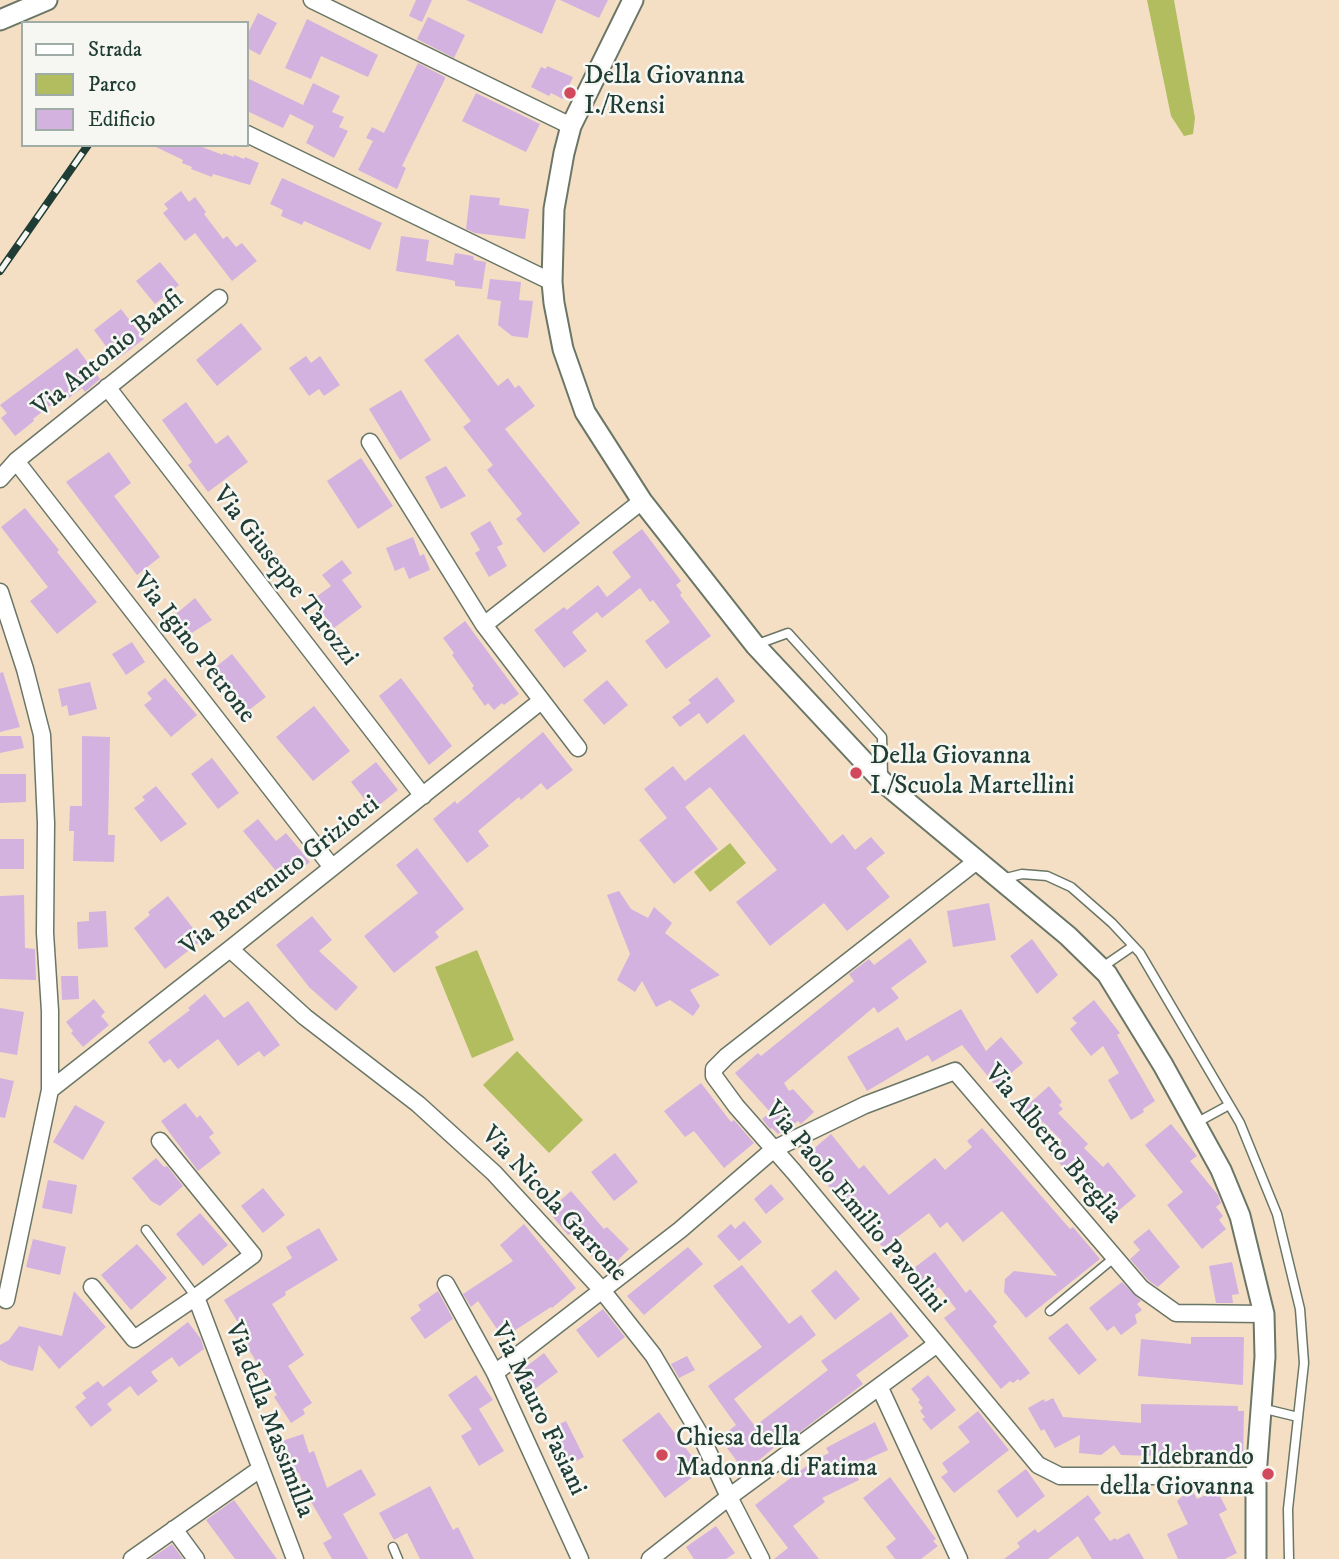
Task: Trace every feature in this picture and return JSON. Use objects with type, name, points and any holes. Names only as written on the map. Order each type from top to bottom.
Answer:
[{"type":"street","points":[[0,20],[47,0]]},
{"type":"street","points":[[312,0],[571,126]]},
{"type":"street","points":[[633,0],[571,126],[554,209],[552,282],[563,349],[585,412],[642,501],[755,645],[883,782],[1068,936],[1101,968],[1163,1065],[1221,1170],[1240,1216],[1264,1314],[1265,1357],[1256,1476],[1256,1559]]},
{"type":"street","points":[[248,134],[552,282]]},
{"type":"street","name":"Via Antonio Banfi","points":[[0,479],[16,461],[219,298]]},
{"type":"street","name":"Via Giuseppe Tarozzi","points":[[107,387],[423,796]]},
{"type":"street","points":[[370,442],[485,625],[578,748]]},
{"type":"street","name":"Via Igino Petrone","points":[[16,461],[331,866]]},
{"type":"street","points":[[485,625],[642,501]]},
{"type":"street","points":[[0,592],[25,669],[42,735],[46,823],[45,933],[50,1012],[50,1090],[6,1300]]},
{"type":"street","name":"Via Benvenuto Griziotti","points":[[50,1090],[541,701]]},
{"type":"street","name":"Via Paolo Emilio Pavolini","points":[[978,860],[727,1056],[714,1069],[714,1076],[1026,1453],[1048,1471],[1060,1476],[1256,1476]]},
{"type":"street","name":"Via Nicola Garrone","points":[[230,949],[304,1017],[418,1104],[494,1173],[601,1289],[653,1355],[701,1436],[761,1559]]},
{"type":"street","name":"Via Alberto Breglia","points":[[495,1373],[716,1201],[775,1149],[865,1105],[955,1071],[1141,1288],[1176,1313],[1264,1314]]},
{"type":"street","points":[[92,1287],[134,1339],[253,1255],[160,1141]]},
{"type":"street","name":"Via Mauro Fasiani","points":[[446,1284],[495,1373],[580,1559]]},
{"type":"street","name":"Via della Massimilla","points":[[197,1297],[295,1559]]},
{"type":"street","points":[[650,1559],[729,1497],[937,1344]]},
{"type":"street","points":[[880,1388],[959,1559]]},
{"type":"street","points":[[132,1559],[260,1468]]},
{"type":"street","points":[[174,1529],[197,1559]]},
{"type":"lane","points":[[755,645],[788,633],[882,737],[883,782]]},
{"type":"lane","points":[[1001,879],[1022,874],[1047,876],[1071,887],[1112,923],[1133,946],[1171,1005],[1240,1123],[1277,1214],[1300,1309],[1304,1363],[1288,1509],[1289,1559]]},
{"type":"lane","points":[[1101,968],[1133,946]]},
{"type":"lane","points":[[1196,1123],[1229,1105]]},
{"type":"lane","points":[[146,1230],[197,1297]]},
{"type":"lane","points":[[1050,1311],[1115,1257]]},
{"type":"lane","points":[[1261,1408],[1298,1417]]},
{"type":"lane","points":[[393,1547],[398,1559]]},
{"type":"green space","points":[[1147,0],[1174,0],[1195,118],[1193,134],[1184,136],[1171,116]]},
{"type":"green space","points":[[730,843],[746,863],[710,892],[694,872]]},
{"type":"green space","points":[[477,950],[514,1040],[472,1058],[435,967]]},
{"type":"green space","points":[[517,1051],[583,1120],[549,1153],[483,1085]]},
{"type":"building","points":[[416,0],[432,0],[422,22],[409,16]]},
{"type":"building","points":[[466,0],[556,0],[542,34]]},
{"type":"building","points":[[560,0],[608,0],[599,18]]},
{"type":"building","points":[[258,13],[277,23],[260,55],[248,49],[248,33]]},
{"type":"building","points":[[428,17],[465,35],[454,58],[417,39]]},
{"type":"building","points":[[307,19],[378,55],[368,77],[321,56],[311,79],[285,68]]},
{"type":"building","points":[[418,63],[445,79],[402,166],[406,168],[397,189],[358,170],[373,141],[366,138],[372,127],[384,133]]},
{"type":"building","points":[[547,66],[573,77],[563,99],[551,93],[549,96],[531,87],[541,67],[546,69]]},
{"type":"building","points":[[248,78],[303,105],[313,83],[340,96],[332,112],[344,117],[339,127],[348,131],[334,158],[306,143],[314,126],[290,114],[283,128],[248,111]]},
{"type":"building","points":[[476,93],[540,124],[526,152],[462,121]]},
{"type":"building","points":[[156,147],[202,147],[259,163],[250,185],[213,174],[212,177],[191,169],[192,167],[182,163],[183,160]]},
{"type":"building","points":[[282,178],[382,223],[370,250],[304,221],[302,225],[281,216],[283,210],[270,204]]},
{"type":"building","points":[[181,191],[189,202],[195,197],[223,239],[227,236],[236,247],[242,243],[257,261],[232,281],[195,233],[185,241],[163,213],[168,209],[164,204]]},
{"type":"building","points":[[470,195],[500,198],[499,205],[529,209],[525,239],[475,233],[466,229]]},
{"type":"building","points":[[401,236],[429,240],[426,261],[453,265],[455,253],[473,256],[474,260],[486,262],[482,289],[455,286],[455,281],[396,271]]},
{"type":"building","points":[[160,262],[179,285],[155,304],[136,281]]},
{"type":"building","points":[[490,279],[521,282],[519,300],[533,301],[528,338],[512,336],[498,325],[501,301],[487,299]]},
{"type":"building","points":[[121,309],[144,339],[116,360],[94,330]]},
{"type":"building","points":[[241,323],[262,349],[217,386],[196,360]]},
{"type":"building","points":[[458,334],[498,386],[508,378],[515,388],[519,385],[535,406],[505,429],[580,523],[544,553],[516,519],[522,514],[487,470],[493,465],[463,427],[471,421],[424,360]]},
{"type":"building","points":[[77,348],[100,379],[85,392],[82,388],[65,401],[61,397],[15,436],[1,418],[7,413],[0,405]]},
{"type":"building","points":[[306,356],[311,363],[320,356],[340,385],[324,396],[319,389],[309,396],[289,368]]},
{"type":"building","points":[[401,390],[431,440],[400,460],[369,409]]},
{"type":"building","points":[[186,402],[216,444],[228,435],[248,462],[208,492],[188,465],[192,462],[162,420]]},
{"type":"building","points":[[109,452],[131,483],[114,496],[160,557],[137,575],[66,482]]},
{"type":"building","points":[[361,458],[393,506],[358,529],[327,481]]},
{"type":"building","points":[[446,466],[466,496],[441,509],[425,477]]},
{"type":"building","points":[[25,508],[97,602],[57,634],[30,601],[48,587],[1,527]]},
{"type":"building","points":[[490,521],[503,544],[497,547],[507,566],[489,577],[475,553],[480,550],[470,533]]},
{"type":"building","points":[[642,529],[681,581],[676,585],[682,593],[680,595],[711,636],[666,669],[645,641],[670,622],[640,588],[602,618],[597,612],[572,632],[587,651],[564,668],[534,630],[564,607],[567,610],[598,585],[607,597],[631,577],[612,552]]},
{"type":"building","points":[[413,537],[420,556],[424,554],[430,570],[409,579],[404,567],[395,571],[386,548]]},
{"type":"building","points":[[342,560],[352,573],[342,580],[362,607],[334,628],[312,600],[331,586],[322,575]]},
{"type":"building","points":[[195,598],[212,620],[187,636],[171,618]]},
{"type":"building","points":[[465,621],[519,694],[494,710],[488,703],[485,706],[472,688],[474,686],[443,638]]},
{"type":"building","points":[[132,642],[145,662],[126,675],[112,654]]},
{"type":"building","points":[[232,654],[266,697],[245,713],[212,670]]},
{"type":"building","points":[[3,672],[20,727],[0,732],[0,673]]},
{"type":"building","points":[[717,677],[735,701],[707,724],[699,713],[680,727],[672,717],[691,703],[688,700]]},
{"type":"building","points":[[165,678],[197,715],[171,737],[144,705],[152,699],[147,693]]},
{"type":"building","points":[[401,678],[452,746],[429,765],[379,696]]},
{"type":"building","points":[[607,680],[628,705],[604,725],[583,700]]},
{"type":"building","points":[[90,682],[97,709],[69,716],[67,705],[62,707],[58,689]]},
{"type":"building","points":[[314,706],[350,751],[313,781],[276,737]]},
{"type":"building","points":[[543,732],[573,770],[547,790],[541,783],[521,800],[519,797],[478,831],[489,846],[467,863],[433,819],[455,801],[457,804]]},
{"type":"building","points":[[744,734],[831,844],[843,834],[855,850],[871,837],[885,853],[866,868],[890,897],[847,931],[824,903],[770,946],[736,902],[777,870],[710,787],[685,807],[718,849],[674,884],[639,840],[667,818],[644,789],[673,766],[685,781]]},
{"type":"building","points":[[0,736],[21,736],[24,748],[0,753]]},
{"type":"building","points":[[82,736],[110,737],[108,835],[115,835],[114,862],[73,861],[74,831],[69,831],[70,806],[82,806]]},
{"type":"building","points":[[212,758],[239,793],[218,809],[191,774]]},
{"type":"building","points":[[376,762],[398,790],[373,810],[351,782]]},
{"type":"building","points":[[0,774],[26,774],[26,802],[0,803]]},
{"type":"building","points":[[156,786],[187,824],[161,842],[134,808],[145,800],[142,797]]},
{"type":"building","points":[[258,819],[276,841],[286,833],[310,862],[285,882],[243,831]]},
{"type":"building","points":[[0,839],[24,839],[24,869],[0,869]]},
{"type":"building","points":[[417,848],[464,909],[435,932],[439,937],[394,973],[364,936],[418,893],[396,865]]},
{"type":"building","points":[[619,891],[631,909],[648,918],[654,907],[672,923],[665,933],[720,975],[690,990],[700,1006],[693,1016],[670,1000],[656,1007],[642,981],[635,992],[617,980],[630,954],[607,895]]},
{"type":"building","points":[[24,895],[25,948],[35,949],[36,980],[0,979],[0,896]]},
{"type":"building","points":[[168,896],[202,940],[165,969],[134,928]]},
{"type":"building","points":[[989,903],[996,940],[953,947],[947,911]]},
{"type":"building","points":[[106,911],[108,947],[78,949],[77,922],[89,921],[89,912]]},
{"type":"building","points":[[312,916],[332,940],[319,951],[358,987],[336,1011],[309,987],[276,945]]},
{"type":"building","points":[[910,938],[927,962],[891,988],[899,998],[878,1013],[874,1007],[784,1083],[789,1091],[793,1089],[814,1112],[801,1124],[798,1121],[791,1126],[789,1124],[778,1134],[770,1129],[762,1119],[770,1112],[735,1073],[758,1053],[761,1056],[854,981],[849,974],[869,959],[874,965]]},
{"type":"building","points":[[1032,939],[1058,975],[1037,994],[1010,956]]},
{"type":"building","points":[[61,976],[78,976],[79,999],[62,1000]]},
{"type":"building","points":[[205,994],[224,1018],[248,1001],[280,1045],[264,1057],[259,1051],[238,1066],[218,1039],[178,1069],[170,1059],[164,1063],[148,1042],[190,1010],[188,1008]]},
{"type":"building","points":[[94,999],[105,1012],[101,1016],[109,1025],[83,1047],[66,1022]]},
{"type":"building","points":[[1094,1000],[1120,1033],[1117,1035],[1155,1101],[1131,1120],[1108,1080],[1119,1073],[1103,1046],[1091,1056],[1070,1029],[1077,1023],[1072,1018]]},
{"type":"building","points":[[0,1008],[24,1012],[17,1055],[0,1052]]},
{"type":"building","points":[[961,1009],[986,1051],[1001,1037],[1023,1063],[996,1086],[962,1045],[932,1062],[928,1055],[867,1091],[847,1057],[898,1027],[906,1041]]},
{"type":"building","points":[[0,1078],[14,1081],[5,1118],[0,1117]]},
{"type":"building","points":[[701,1083],[731,1122],[734,1120],[754,1143],[724,1168],[694,1131],[685,1137],[664,1111]]},
{"type":"building","points":[[1049,1086],[1062,1102],[1059,1105],[1063,1109],[1058,1113],[1088,1144],[1084,1148],[1103,1167],[1108,1162],[1136,1196],[1106,1221],[1079,1187],[1081,1185],[1049,1153],[1062,1141],[1043,1122],[1037,1127],[1022,1110]]},
{"type":"building","points":[[185,1103],[197,1118],[200,1115],[214,1133],[209,1137],[221,1153],[198,1171],[161,1121]]},
{"type":"building","points":[[75,1105],[105,1122],[83,1160],[53,1142]]},
{"type":"building","points":[[1171,1124],[1197,1156],[1190,1161],[1218,1195],[1221,1203],[1216,1207],[1223,1216],[1219,1220],[1226,1229],[1202,1249],[1167,1205],[1183,1192],[1145,1145]]},
{"type":"building","points":[[982,1128],[1070,1229],[1073,1227],[1100,1259],[1026,1318],[1004,1292],[1005,1279],[1014,1271],[1057,1276],[1002,1211],[963,1242],[947,1222],[940,1228],[929,1213],[883,1248],[858,1215],[856,1218],[804,1157],[831,1134],[859,1169],[864,1165],[889,1195],[935,1158],[945,1170],[972,1147],[967,1141]]},
{"type":"building","points":[[615,1153],[638,1182],[614,1201],[591,1172]]},
{"type":"building","points":[[156,1158],[164,1167],[167,1166],[183,1186],[160,1206],[151,1201],[132,1178]]},
{"type":"building","points":[[48,1180],[77,1185],[72,1214],[42,1208]]},
{"type":"building","points":[[771,1184],[784,1199],[766,1214],[754,1199]]},
{"type":"building","points":[[263,1188],[285,1215],[263,1233],[241,1206]]},
{"type":"building","points":[[571,1191],[604,1229],[607,1227],[629,1249],[615,1263],[612,1261],[604,1269],[570,1234],[568,1235],[548,1211]]},
{"type":"building","points":[[200,1213],[228,1245],[203,1266],[176,1234]]},
{"type":"building","points":[[744,1221],[762,1242],[739,1261],[717,1236],[731,1224],[735,1229]]},
{"type":"building","points":[[524,1224],[576,1288],[552,1308],[503,1338],[478,1301],[471,1307],[463,1294],[513,1261],[500,1245]]},
{"type":"building","points":[[319,1228],[338,1260],[285,1292],[286,1295],[272,1304],[304,1355],[288,1366],[312,1403],[303,1409],[305,1414],[291,1423],[246,1345],[250,1342],[224,1300],[292,1258],[286,1247]]},
{"type":"building","points":[[1149,1229],[1180,1267],[1158,1287],[1148,1280],[1130,1259],[1140,1250],[1133,1242]]},
{"type":"building","points":[[33,1239],[66,1247],[60,1275],[26,1267]]},
{"type":"building","points":[[137,1244],[167,1278],[131,1310],[101,1275]]},
{"type":"building","points":[[688,1247],[703,1264],[644,1315],[627,1296]]},
{"type":"building","points":[[935,1252],[966,1293],[970,1289],[997,1322],[993,1326],[1030,1373],[1020,1381],[1010,1381],[1001,1389],[944,1318],[956,1309],[939,1287],[929,1295],[910,1271]]},
{"type":"building","points":[[1232,1262],[1239,1294],[1232,1295],[1233,1303],[1216,1303],[1209,1266]]},
{"type":"building","points":[[742,1265],[789,1324],[801,1315],[816,1335],[734,1399],[755,1426],[828,1370],[821,1361],[891,1312],[909,1336],[856,1375],[863,1384],[792,1438],[789,1435],[745,1472],[727,1448],[730,1446],[722,1436],[736,1425],[708,1386],[762,1347],[713,1286]]},
{"type":"building","points":[[836,1270],[860,1299],[835,1320],[811,1291]]},
{"type":"building","points":[[1122,1282],[1141,1301],[1137,1304],[1142,1310],[1135,1315],[1137,1323],[1121,1335],[1114,1326],[1107,1331],[1089,1308]]},
{"type":"building","points":[[74,1291],[106,1327],[59,1369],[39,1345],[33,1371],[0,1360],[0,1345],[9,1340],[19,1326],[62,1336]]},
{"type":"building","points":[[438,1291],[453,1319],[425,1339],[410,1318],[421,1310],[418,1305]]},
{"type":"building","points":[[603,1309],[625,1337],[598,1358],[576,1330]]},
{"type":"building","points":[[188,1322],[201,1339],[204,1349],[179,1367],[172,1357],[151,1372],[158,1381],[138,1396],[130,1386],[107,1404],[112,1410],[91,1427],[75,1407],[86,1398],[82,1393],[98,1381],[103,1387]]},
{"type":"building","points":[[1067,1323],[1097,1360],[1079,1375],[1048,1338]]},
{"type":"building","points":[[1191,1337],[1244,1337],[1243,1385],[1138,1376],[1141,1339],[1191,1344]]},
{"type":"building","points":[[544,1353],[558,1372],[528,1394],[515,1375]]},
{"type":"building","points":[[687,1356],[695,1370],[679,1378],[671,1364]]},
{"type":"building","points":[[476,1375],[493,1400],[479,1409],[504,1451],[479,1466],[461,1436],[472,1429],[448,1395]]},
{"type":"building","points":[[928,1375],[956,1410],[931,1430],[922,1419],[925,1417],[920,1411],[923,1408],[918,1402],[920,1400],[911,1389]]},
{"type":"building","points":[[1053,1398],[1063,1417],[1141,1423],[1141,1404],[1238,1406],[1238,1411],[1244,1411],[1243,1464],[1189,1463],[1189,1457],[1121,1455],[1114,1445],[1101,1455],[1079,1453],[1080,1435],[1055,1448],[1028,1408],[1044,1399],[1045,1402]]},
{"type":"building","points":[[978,1411],[1009,1450],[954,1493],[941,1477],[948,1472],[942,1463],[970,1442],[958,1427]]},
{"type":"building","name":"Chiesa della Madonna di Fatima","points":[[659,1412],[702,1470],[665,1498],[622,1440]]},
{"type":"building","points":[[566,1421],[584,1457],[560,1469],[548,1443],[556,1439],[551,1428]]},
{"type":"building","points":[[875,1422],[888,1450],[852,1466],[859,1480],[822,1498],[825,1502],[793,1526],[819,1559],[774,1559],[788,1548],[755,1505],[813,1461],[829,1453],[826,1448]]},
{"type":"building","points":[[303,1434],[309,1453],[314,1451],[327,1488],[361,1469],[376,1495],[343,1514],[368,1559],[332,1559],[323,1543],[332,1538],[306,1493],[299,1473],[293,1475],[282,1441]]},
{"type":"building","points":[[1026,1469],[1045,1496],[1017,1518],[997,1491]]},
{"type":"building","points":[[890,1477],[936,1539],[933,1541],[938,1546],[921,1559],[895,1559],[886,1547],[896,1539],[863,1498]]},
{"type":"building","points":[[430,1486],[453,1530],[458,1527],[474,1559],[420,1559],[407,1533],[394,1540],[379,1513]]},
{"type":"building","points":[[1191,1488],[1197,1499],[1217,1490],[1227,1510],[1219,1514],[1237,1553],[1225,1559],[1178,1559],[1167,1534],[1188,1524],[1177,1501]]},
{"type":"building","points":[[1088,1495],[1101,1513],[1094,1519],[1110,1541],[1129,1533],[1144,1559],[1092,1559],[1078,1536],[1048,1559],[1004,1559],[1020,1547],[1017,1543],[1035,1529],[1038,1533]]},
{"type":"building","points":[[234,1500],[277,1559],[235,1559],[206,1520]]},
{"type":"building","points":[[716,1526],[735,1553],[726,1559],[694,1559],[686,1547]]},
{"type":"building","points":[[172,1544],[183,1559],[150,1559]]},
{"type":"railway","points":[[0,271],[87,147]]},
{"type":"place","name":"Della Giovanna I./Rensi","points":[[570,93]]},
{"type":"place","name":"Della Giovanna I./Scuola Martellini","points":[[856,773]]},
{"type":"place","name":"Chiesa della Madonna di Fatima","points":[[662,1455]]},
{"type":"place","name":"Ildebrando della Giovanna","points":[[1268,1474]]}]
